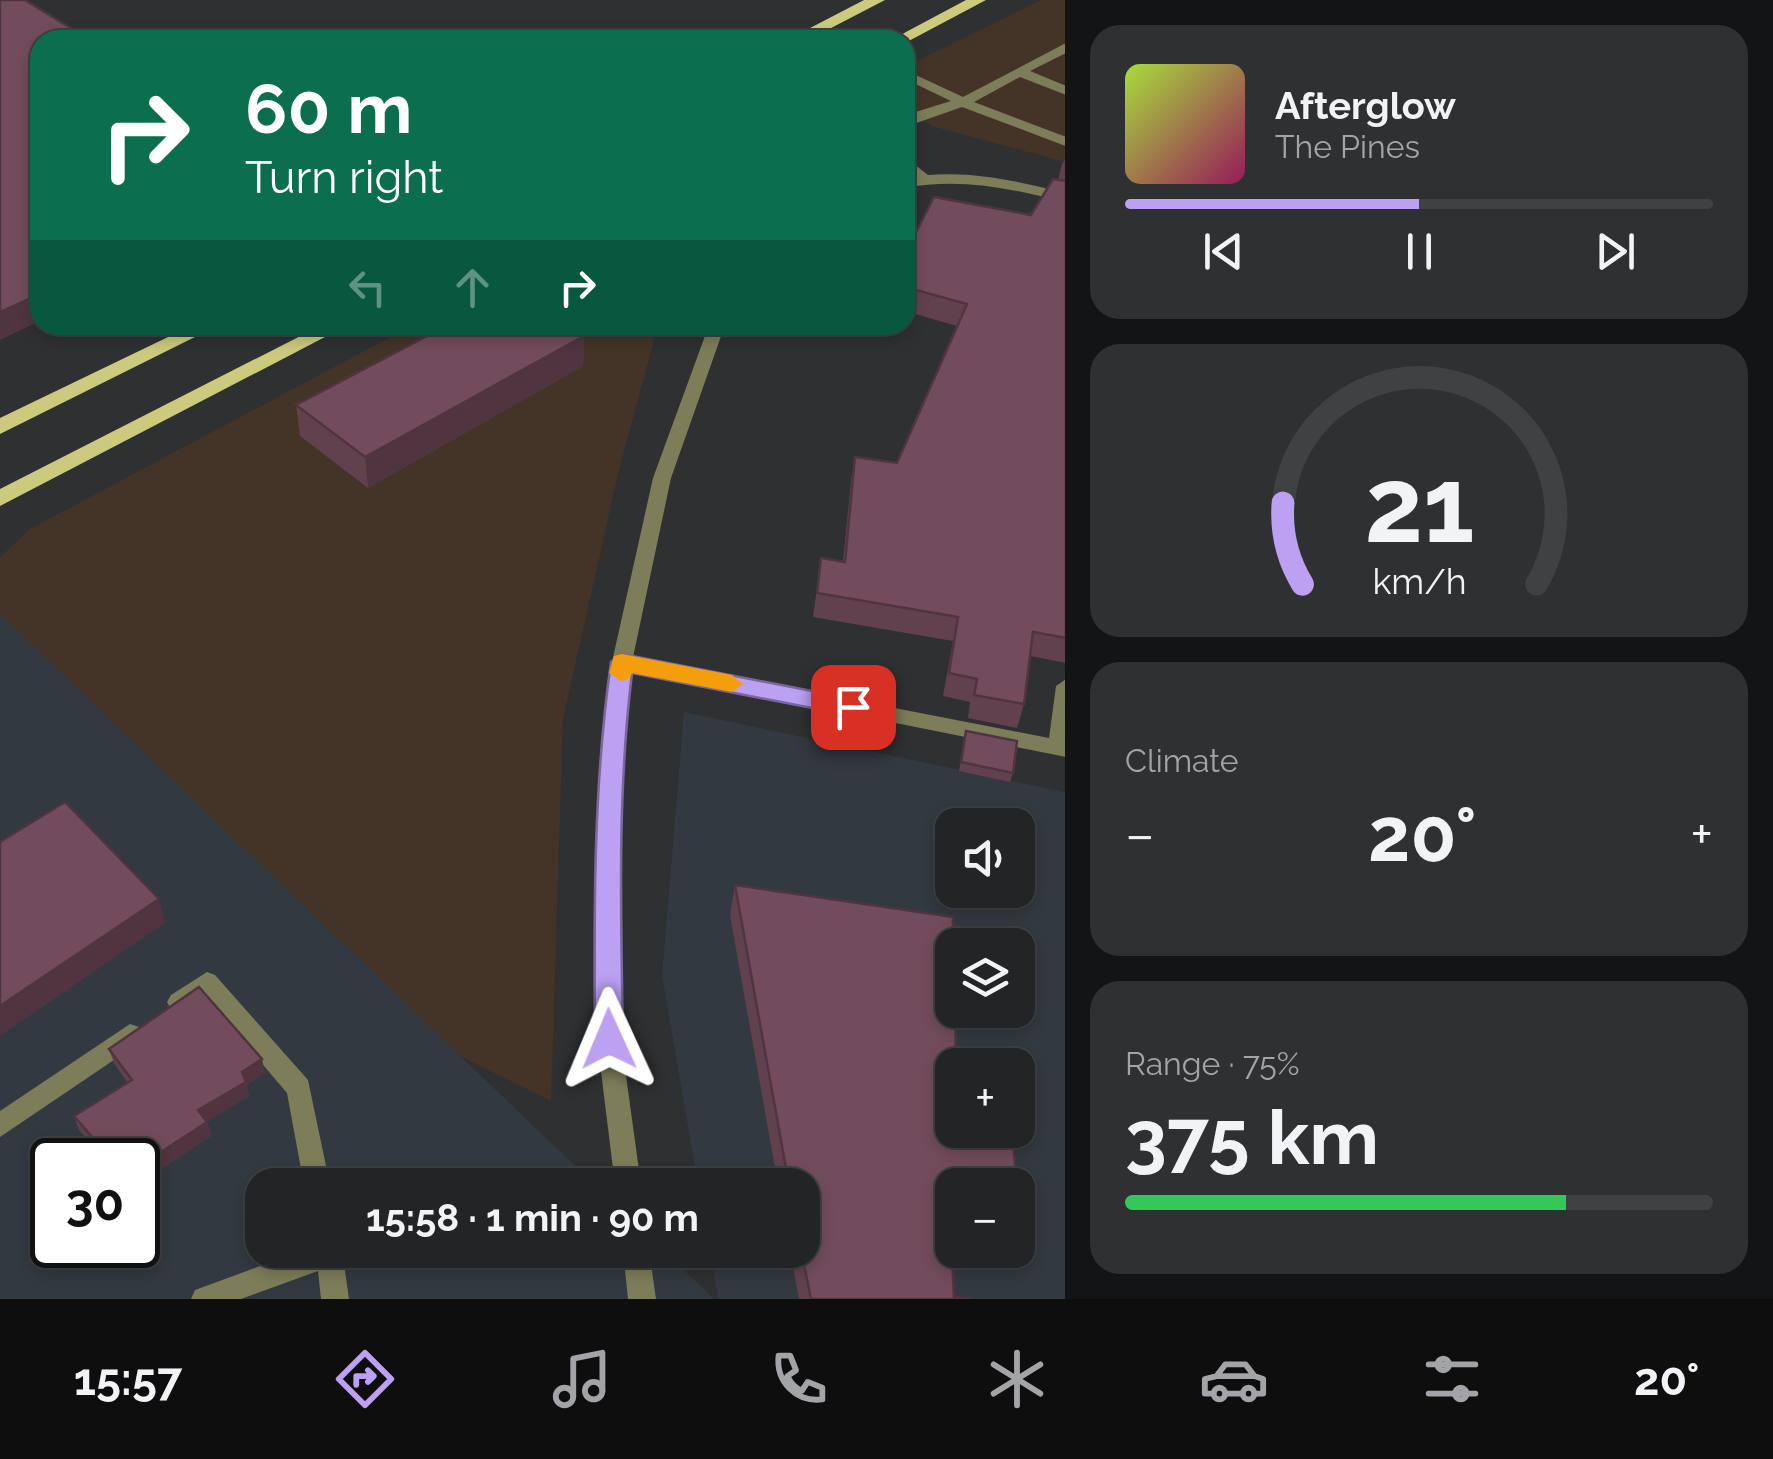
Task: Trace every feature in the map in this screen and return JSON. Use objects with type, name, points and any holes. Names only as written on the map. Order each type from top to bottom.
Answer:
[{"type":"main road","points":[[816,30],[876,0]]},
{"type":"main road","points":[[915,32],[978,0]]},
{"type":"main road","points":[[0,426],[188,335]]},
{"type":"main road","points":[[0,498],[318,335]]},
{"type":"street","points":[[915,116],[963,102],[1065,48]]},
{"type":"street","points":[[1020,72],[1065,91]]},
{"type":"street","points":[[915,79],[1065,142]]},
{"type":"street","points":[[915,170],[924,179]]},
{"type":"street","points":[[915,181],[938,175],[982,178],[1065,198]]},
{"type":"street","points":[[626,1168],[609,1039],[608,982],[608,814],[622,662],[662,478],[713,335]]},
{"type":"street","points":[[622,662],[1062,748],[1065,702]]},
{"type":"street","points":[[0,1124],[207,982],[300,1088],[314,1168]]},
{"type":"street","points":[[205,1299],[290,1268]]},
{"type":"street","points":[[334,1299],[335,1268]]},
{"type":"street","points":[[638,1268],[642,1299]]},
{"type":"shaded area","points":[[1041,0],[1065,0],[1065,162],[931,126],[915,111],[915,62]]},
{"type":"shaded area","points":[[394,335],[655,335],[619,470],[563,719],[551,1101],[374,1014],[0,617],[0,557],[30,529]]},
{"type":"shaded area","points":[[0,614],[577,1168],[245,1168],[245,1268],[682,1268],[714,1299],[0,1299]]},
{"type":"shaded area","points":[[684,712],[1065,792],[1065,1299],[718,1299],[713,1268],[820,1268],[820,1168],[695,1168],[662,975]]},
{"type":"building","points":[[0,0],[25,0],[74,30],[30,30],[30,298],[0,312]]},
{"type":"building","points":[[1053,179],[1065,181],[1065,638],[1033,632],[1024,704],[974,695],[977,679],[949,673],[958,617],[817,593],[821,558],[845,562],[855,457],[897,463],[967,304],[915,290],[915,234],[934,197],[1031,215]]},
{"type":"building","points":[[429,335],[584,336],[365,457],[296,405]]},
{"type":"building","points":[[966,731],[1017,741],[1013,773],[961,762]]},
{"type":"building","points":[[65,802],[159,899],[0,1006],[0,842]]},
{"type":"building","points":[[735,885],[953,917],[953,928],[935,928],[935,1028],[955,1028],[956,1048],[935,1048],[935,1148],[1014,1148],[1015,1168],[935,1168],[935,1268],[953,1268],[954,1297],[972,1299],[811,1299],[805,1268],[820,1268],[820,1168],[786,1168]]},
{"type":"building","points":[[199,987],[262,1059],[242,1072],[246,1082],[198,1110],[207,1122],[160,1153],[160,1138],[93,1138],[74,1116],[132,1080],[109,1049]]},
{"type":"slow traffic","points":[[621,673],[622,662],[732,684]]},
{"type":"route","points":[[609,1039],[607,832],[622,662],[853,707]]}]
